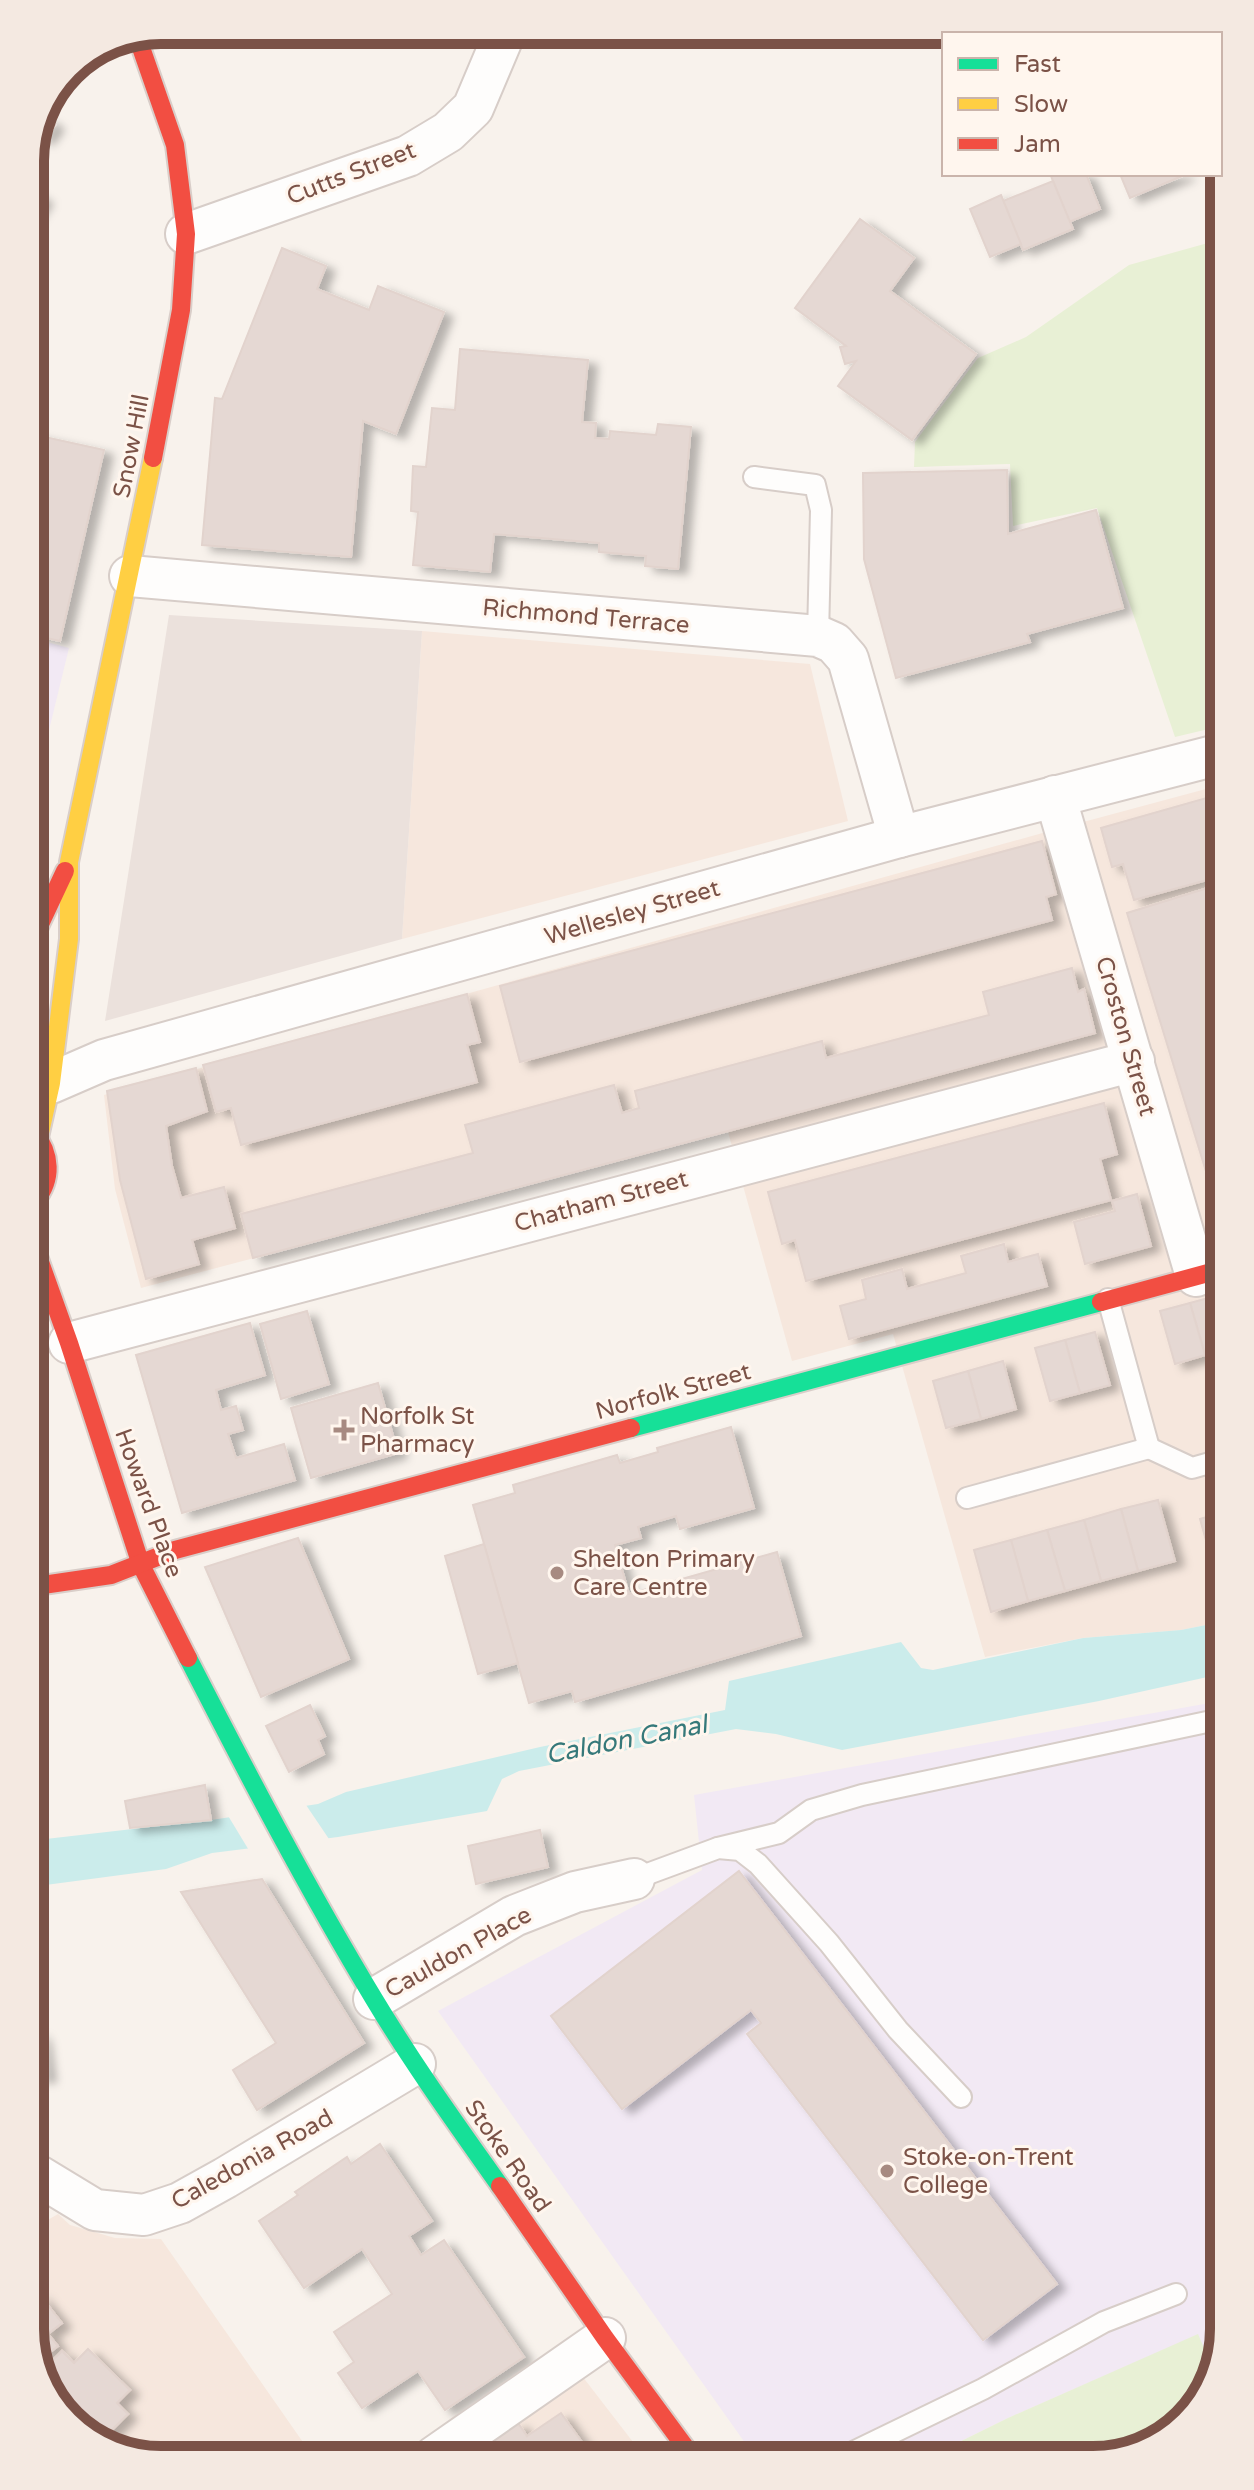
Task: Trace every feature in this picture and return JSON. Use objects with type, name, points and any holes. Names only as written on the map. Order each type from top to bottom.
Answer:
[{"type":"main road","name":"Snow Hill","points":[[44,1109],[51,1083],[69,939],[69,862],[130,576],[181,310],[186,234],[175,145],[140,46]]},
{"type":"main road","name":"Snow Hill","points":[[44,916],[69,862]]},
{"type":"main road","points":[[44,1148],[49,1168],[44,1188]]},
{"type":"main road","name":"Howard Place","points":[[44,1273],[141,1565],[264,1806],[304,1873]]},
{"type":"main road","name":"Norfolk Street","points":[[44,1585],[111,1575],[175,1550],[1208,1273]]},
{"type":"main road","name":"Stoke Road","points":[[304,1873],[374,1999],[415,2064],[605,2338],[684,2446]]},
{"type":"street","name":"Cutts Street","points":[[186,234],[408,156],[448,132],[473,108],[500,44]]},
{"type":"street","name":"Richmond Terrace","points":[[130,576],[818,636]]},
{"type":"street","points":[[818,636],[834,643],[848,659],[899,837]]},
{"type":"street","name":"Wellesley Street","points":[[51,1083],[104,1060],[899,837],[1210,757]]},
{"type":"street","name":"Croston Street","points":[[1055,796],[1134,1061],[1208,1273]]},
{"type":"street","name":"Chatham Street","points":[[69,1343],[1134,1061]]},
{"type":"street","name":"Cauldon Place","points":[[374,1999],[514,1916],[575,1892],[634,1879]]},
{"type":"street","name":"Caledonia Road","points":[[44,2186],[95,2210],[144,2215],[180,2203],[225,2178],[415,2064]]},
{"type":"street","points":[[450,2446],[605,2338]]},
{"type":"lane","points":[[754,477],[815,485],[821,510],[818,636]]},
{"type":"lane","points":[[1108,1299],[1149,1448]]},
{"type":"lane","points":[[967,1498],[1149,1448],[1192,1468],[1210,1463]]},
{"type":"lane","points":[[634,1879],[718,1848],[779,1833],[811,1810],[862,1795],[1210,1721]]},
{"type":"lane","points":[[718,1848],[740,1850],[758,1864],[829,1943],[898,2030],[961,2097]]},
{"type":"lane","points":[[865,2446],[983,2389],[1104,2322],[1176,2294]]},
{"type":"shaded area","points":[[169,615],[422,631],[402,939],[105,1021]]},
{"type":"shaded area","points":[[422,631],[810,664],[848,821],[402,939]]},
{"type":"shaded area","points":[[44,641],[69,648],[44,751]]},
{"type":"shaded area","points":[[1210,788],[1210,1624],[1181,1630],[1083,1638],[985,1657],[893,1334],[792,1361],[728,1132],[141,1288],[115,1189],[104,1095]]},
{"type":"shaded area","name":"Stoke-on-Trent College","points":[[1210,1703],[1210,2329],[1207,2355],[1198,2335],[951,2446],[747,2446],[438,2011],[702,1870],[694,1795]]},
{"type":"shaded area","points":[[58,2214],[70,2225],[115,2238],[161,2239],[306,2446],[153,2446],[123,2440],[84,2417],[60,2388],[46,2352],[44,2222]]},
{"type":"shaded area","points":[[579,2372],[636,2446],[472,2446]]},
{"type":"green space","points":[[1210,242],[1210,729],[1175,737],[1097,508],[1013,526],[1010,464],[914,467],[915,442],[978,358],[1026,337],[1129,265]]},
{"type":"green space","points":[[1198,2334],[1207,2355],[1201,2374],[1181,2406],[1158,2426],[1138,2437],[1116,2444],[1093,2446],[951,2446]]},
{"type":"water","name":"Caldon Canal","points":[[1210,1624],[1210,1676],[842,1750],[776,1734],[736,1729],[519,1771],[502,1779],[487,1811],[338,1837],[212,1853],[166,1869],[44,1885],[44,1839],[318,1804],[346,1792],[540,1747],[725,1710],[729,1681],[901,1642],[921,1668],[933,1670],[1083,1638],[1181,1630]]},
{"type":"pier","points":[[304,1802],[331,1842],[250,1852],[227,1814]]},
{"type":"building","points":[[1051,176],[1087,176],[1100,209],[1069,222]]},
{"type":"building","points":[[1121,176],[1182,176],[1130,198]]},
{"type":"building","points":[[1053,181],[1073,229],[1023,250],[1003,201]]},
{"type":"building","points":[[1001,195],[1021,244],[990,257],[970,209]]},
{"type":"building","points":[[860,219],[914,258],[890,291],[976,354],[912,440],[838,386],[856,361],[845,364],[840,347],[846,346],[795,308]]},
{"type":"building","points":[[282,248],[326,266],[317,289],[369,310],[378,286],[444,312],[396,434],[363,421],[351,557],[202,545],[215,398],[222,399]]},
{"type":"building","points":[[460,349],[588,360],[582,422],[596,423],[595,438],[609,439],[610,431],[656,435],[658,424],[691,427],[678,569],[645,566],[646,556],[599,552],[599,543],[494,534],[490,572],[413,565],[418,512],[411,511],[413,466],[426,467],[432,408],[455,410]]},
{"type":"building","points":[[44,437],[104,450],[60,641],[44,638]]},
{"type":"building","points":[[1007,470],[1008,534],[1096,510],[1123,608],[1027,634],[1030,642],[896,678],[864,559],[863,473]]},
{"type":"building","points":[[1210,797],[1210,879],[1134,900],[1123,864],[1112,867],[1101,828]]},
{"type":"building","points":[[1042,841],[1056,894],[1046,897],[1052,920],[520,1062],[500,986]]},
{"type":"building","points":[[1210,887],[1210,1185],[1127,913]]},
{"type":"building","points":[[1072,968],[1078,992],[1084,989],[1095,1033],[253,1258],[241,1214],[473,1153],[465,1125],[614,1085],[622,1113],[639,1108],[635,1091],[822,1041],[826,1058],[989,1015],[983,992]]},
{"type":"building","points":[[467,994],[480,1042],[467,1045],[477,1082],[241,1145],[231,1108],[216,1112],[203,1065]]},
{"type":"building","points":[[196,1068],[207,1111],[166,1126],[172,1166],[181,1198],[224,1187],[235,1228],[192,1240],[199,1264],[146,1279],[120,1180],[107,1091]]},
{"type":"building","points":[[1104,1103],[1117,1154],[1100,1159],[1111,1200],[806,1281],[795,1240],[782,1244],[768,1192]]},
{"type":"building","points":[[1137,1194],[1151,1246],[1085,1264],[1074,1222],[1115,1211],[1112,1201]]},
{"type":"building","points":[[1004,1244],[1008,1262],[1038,1254],[1047,1286],[849,1339],[840,1306],[866,1299],[862,1280],[902,1269],[907,1289],[966,1273],[961,1256]]},
{"type":"building","points":[[1210,1297],[1210,1354],[1205,1355],[1190,1303]]},
{"type":"building","points":[[1190,1303],[1205,1355],[1175,1364],[1160,1311]]},
{"type":"building","points":[[307,1311],[329,1384],[281,1399],[260,1324]]},
{"type":"building","points":[[250,1323],[265,1375],[216,1390],[221,1410],[236,1406],[243,1430],[228,1434],[236,1458],[284,1444],[295,1480],[182,1513],[136,1355]]},
{"type":"building","points":[[1095,1332],[1110,1385],[1080,1393],[1065,1340]]},
{"type":"building","points":[[1065,1340],[1080,1393],[1050,1401],[1035,1348]]},
{"type":"building","points":[[1003,1361],[1016,1409],[981,1419],[968,1371]]},
{"type":"building","points":[[968,1371],[981,1419],[946,1428],[933,1381]]},
{"type":"building","name":"Norfolk St Pharmacy","points":[[378,1383],[398,1453],[311,1478],[291,1408]]},
{"type":"building","name":"Shelton Primary Care Centre","points":[[731,1427],[754,1508],[680,1529],[676,1516],[638,1527],[641,1538],[615,1545],[629,1594],[777,1552],[801,1636],[575,1702],[572,1691],[529,1703],[473,1505],[515,1493],[513,1485],[617,1455],[620,1463],[658,1452],[657,1448]]},
{"type":"building","points":[[1158,1500],[1175,1561],[1138,1571],[1121,1509]]},
{"type":"building","points":[[1121,1509],[1138,1571],[1101,1581],[1084,1520]]},
{"type":"building","points":[[1210,1516],[1210,1555],[1200,1519]]},
{"type":"building","points":[[1084,1520],[1101,1581],[1065,1591],[1047,1530]]},
{"type":"building","points":[[1047,1530],[1065,1591],[1028,1601],[1011,1540]]},
{"type":"building","points":[[298,1538],[349,1659],[261,1697],[205,1567]]},
{"type":"building","points":[[1011,1540],[1028,1601],[991,1612],[974,1550]]},
{"type":"building","points":[[484,1544],[518,1663],[478,1674],[445,1556]]},
{"type":"building","points":[[310,1705],[325,1736],[318,1740],[324,1754],[289,1772],[266,1726]]},
{"type":"building","points":[[205,1785],[211,1820],[130,1828],[125,1801]]},
{"type":"building","points":[[540,1830],[548,1867],[476,1884],[468,1846]]},
{"type":"building","points":[[739,1871],[1057,2284],[983,2340],[747,2034],[761,2023],[751,2010],[622,2109],[551,2016]]},
{"type":"building","points":[[262,1879],[364,2043],[257,2110],[233,2070],[276,2043],[181,1892]]},
{"type":"building","points":[[380,2144],[432,2221],[409,2236],[421,2255],[444,2240],[524,2357],[445,2410],[418,2371],[362,2408],[338,2373],[354,2362],[334,2332],[392,2294],[362,2249],[304,2288],[259,2221],[347,2157],[351,2164]]},
{"type":"building","points":[[44,2300],[62,2323],[48,2334],[58,2346],[47,2355]]},
{"type":"building","points":[[88,2349],[130,2390],[117,2403],[128,2414],[108,2434],[73,2406],[60,2388],[50,2363],[62,2351],[74,2363]]},
{"type":"building","points":[[561,2413],[585,2446],[495,2446],[492,2441],[518,2423],[527,2436]]},
{"type":"traffic: fast","points":[[631,1428],[1101,1302]]},
{"type":"traffic: fast","points":[[188,1658],[349,1957],[404,2047],[500,2186]]},
{"type":"traffic: slow","points":[[44,1114],[51,1083],[69,939],[69,862],[153,458]]},
{"type":"traffic: jam","points":[[140,46],[175,145],[186,234],[181,310],[153,458]]},
{"type":"traffic: jam","points":[[44,916],[65,871]]},
{"type":"traffic: jam","points":[[44,1149],[48,1166],[44,1186]]},
{"type":"traffic: jam","points":[[1101,1302],[1210,1272]]},
{"type":"traffic: jam","points":[[44,1273],[141,1565],[188,1658]]},
{"type":"traffic: jam","points":[[44,1585],[111,1575],[175,1550],[631,1428]]},
{"type":"traffic: jam","points":[[500,2186],[684,2446]]},
{"type":"place","name":"Norfolk St Pharmacy","points":[[344,1430]]},
{"type":"place","name":"Shelton Primary Care Centre","points":[[557,1573]]},
{"type":"place","name":"Stoke-on-Trent College","points":[[887,2171]]}]
